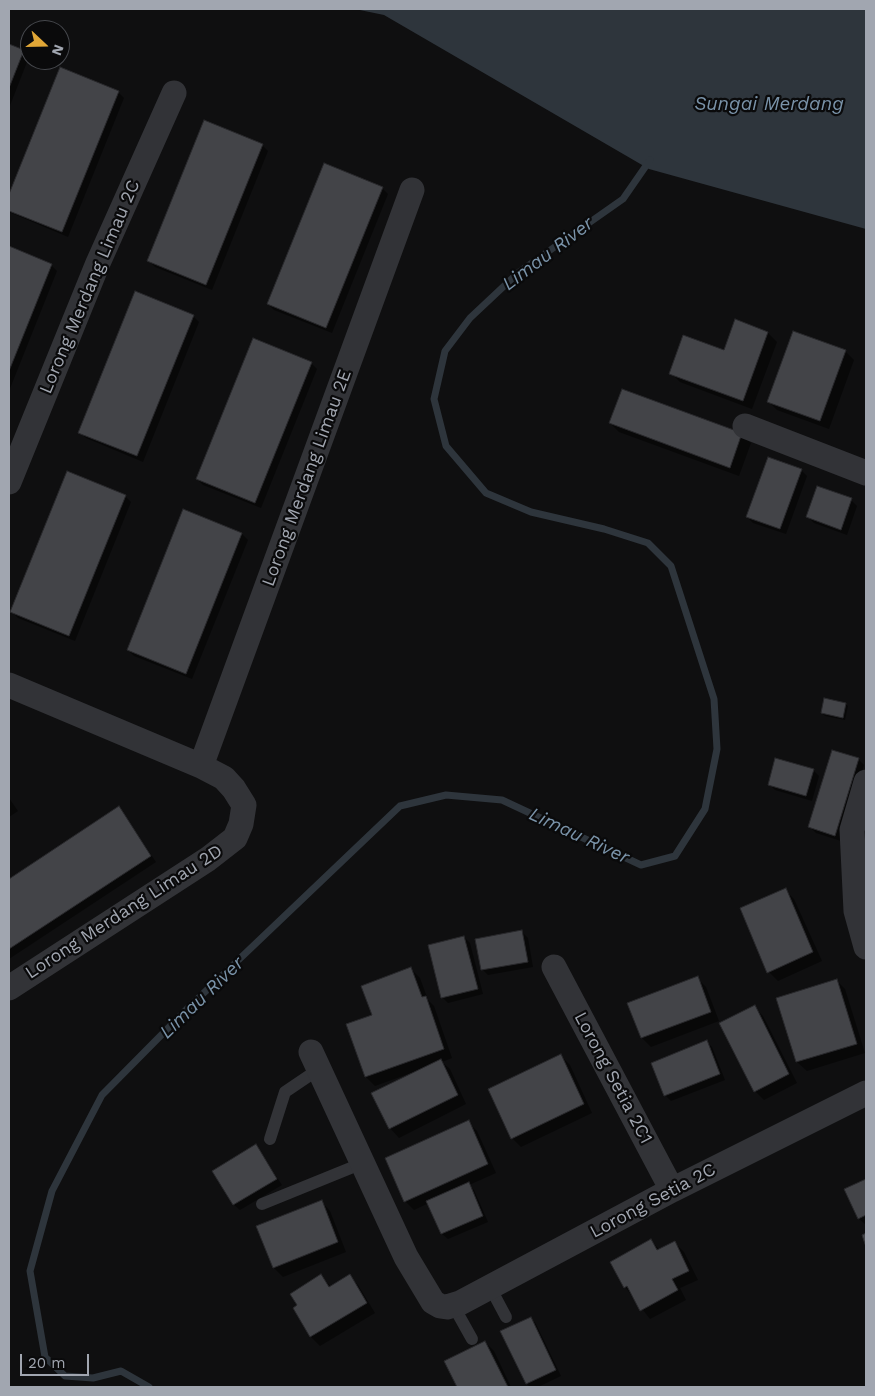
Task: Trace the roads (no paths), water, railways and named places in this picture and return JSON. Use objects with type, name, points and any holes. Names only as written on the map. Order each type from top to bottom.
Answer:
[{"type":"street","name":"Lorong Merdang Limau 2C","points":[[9,482],[98,263],[174,93]]},
{"type":"street","name":"Lorong Merdang Limau 2E","points":[[201,766],[412,190]]},
{"type":"street","points":[[745,426],[866,473]]},
{"type":"street","points":[[9,685],[201,766]]},
{"type":"street","name":"Lorong Merdang Limau 2D","points":[[9,988],[208,859],[235,838],[241,824],[244,805],[224,778],[201,766]]},
{"type":"street","points":[[865,941],[856,911],[852,830],[866,782]]},
{"type":"street","name":"Lorong Setia 2C1","points":[[554,967],[672,1190]]},
{"type":"street","points":[[315,1061],[406,1257],[433,1302],[447,1306]]},
{"type":"street","name":"Lorong Setia 2C","points":[[447,1306],[490,1287],[672,1190],[866,1093]]},
{"type":"lane","points":[[270,1139],[285,1092],[315,1061]]},
{"type":"lane","points":[[262,1204],[363,1163]]},
{"type":"lane","points":[[490,1287],[506,1317]]},
{"type":"lane","points":[[447,1306],[472,1339]]},
{"type":"water","name":"Sungai Merdang","points":[[355,9],[866,9],[866,229],[649,169],[384,15]]},
{"type":"waterway","name":"Limau River","points":[[149,1387],[121,1371],[93,1378],[65,1376],[45,1357],[30,1271],[52,1191],[102,1095],[188,1008],[400,806],[446,795],[502,800],[641,865],[675,856],[705,809],[717,749],[714,699],[671,566],[648,543],[604,529],[531,512],[486,493],[446,446],[434,399],[445,351],[470,318],[519,272],[623,199],[650,160]]}]
